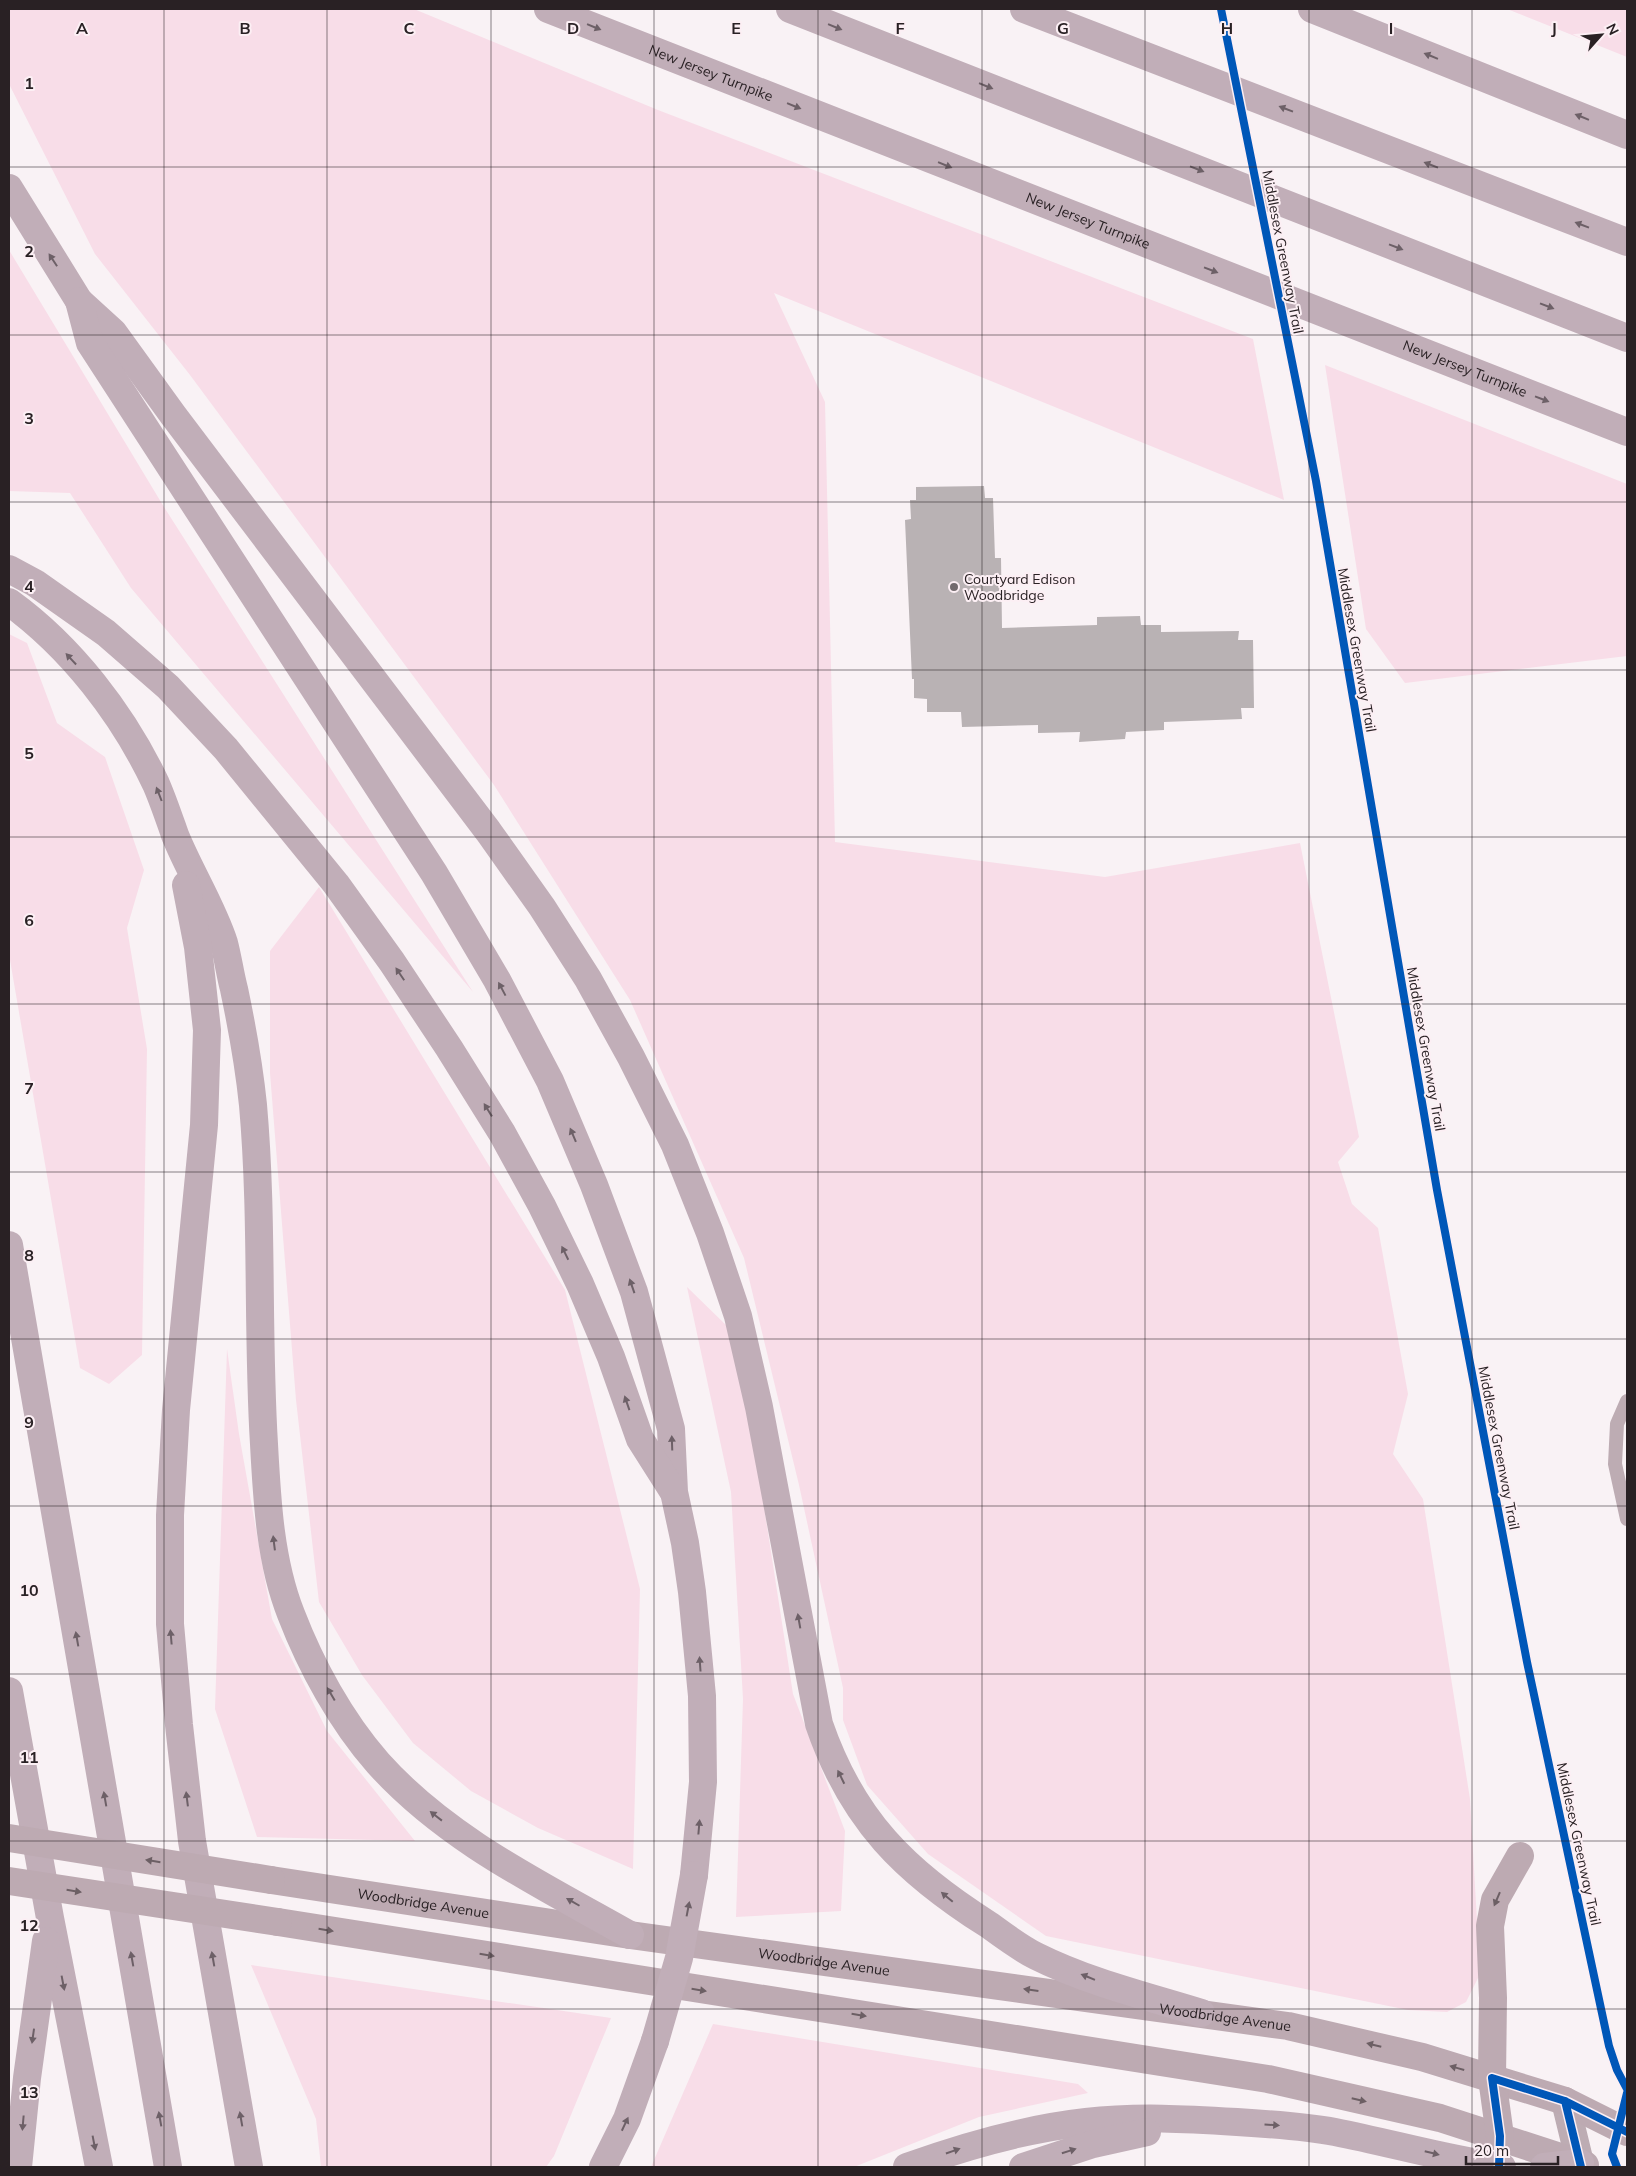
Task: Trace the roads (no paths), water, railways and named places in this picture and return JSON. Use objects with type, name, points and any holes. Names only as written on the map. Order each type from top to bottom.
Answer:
[{"type":"highway","name":"New Jersey Turnpike","points":[[548,9],[1627,432]]},
{"type":"highway","points":[[790,9],[1627,338]]},
{"type":"highway","points":[[1024,9],[1627,242]]},
{"type":"highway","points":[[1040,9],[1133,52]]},
{"type":"highway","points":[[1312,9],[1627,135]]},
{"type":"highway","points":[[9,188],[79,301],[113,332],[173,416],[493,839],[542,907],[588,979],[631,1057],[678,1154],[710,1233],[738,1316],[761,1416],[819,1724],[837,1769],[862,1813],[903,1860],[956,1904],[1036,1956],[1100,1982],[1201,2013]]},
{"type":"highway","points":[[79,301],[90,343],[434,873],[497,980],[550,1081],[594,1185],[634,1292],[671,1429],[674,1492],[685,1543],[699,1644],[703,1782],[694,1875],[679,1958],[655,2041],[627,2119],[603,2167]]},
{"type":"highway","points":[[9,569],[35,583],[106,633],[168,687],[226,749],[336,884],[392,962],[502,1133],[542,1206],[580,1284],[611,1356],[640,1439],[674,1492]]},
{"type":"highway","points":[[9,602],[48,634],[88,677],[125,728],[156,784],[177,839],[224,942],[242,1027],[253,1105],[261,1398],[266,1485],[275,1555],[290,1612],[313,1663],[342,1714],[378,1762],[422,1805],[470,1842],[523,1876],[630,1935]]},
{"type":"highway","points":[[177,839],[198,946],[207,1030],[204,1125],[176,1410],[170,1515],[170,1624],[178,1726],[192,1841],[249,2167]]},
{"type":"highway","points":[[9,1245],[168,2167]]},
{"type":"highway","points":[[9,1691],[50,1918],[99,2167]]},
{"type":"highway","points":[[9,1780],[31,1809]]},
{"type":"highway","points":[[18,2167],[27,2078],[50,1918]]},
{"type":"highway","points":[[907,2167],[958,2149],[1019,2133],[1087,2122],[1154,2119],[1223,2121],[1334,2132],[1462,2162],[1500,2167]]},
{"type":"highway","points":[[1023,2167],[1093,2144],[1156,2130],[1223,2121]]},
{"type":"highway","points":[[1544,2167],[1584,2166]]},
{"type":"main road","name":"Woodbridge Avenue","points":[[9,1838],[630,1935],[1288,2026],[1422,2057],[1492,2078],[1565,2101],[1627,2132]]},
{"type":"main road","points":[[1500,2136],[1492,2078],[1493,1998],[1490,1926],[1495,1900],[1520,1856]]},
{"type":"main road","points":[[9,1881],[278,1922],[1268,2080],[1440,2118],[1500,2136],[1584,2166]]},
{"type":"street","points":[[1565,2101],[1584,2166]]},
{"type":"street","points":[[1500,2136],[1500,2167]]},
{"type":"lane","points":[[1627,1401],[1617,1424],[1615,1464],[1627,1519]]},
{"type":"place","name":"Courtyard Edison Woodbridge","points":[[954,587]]}]
